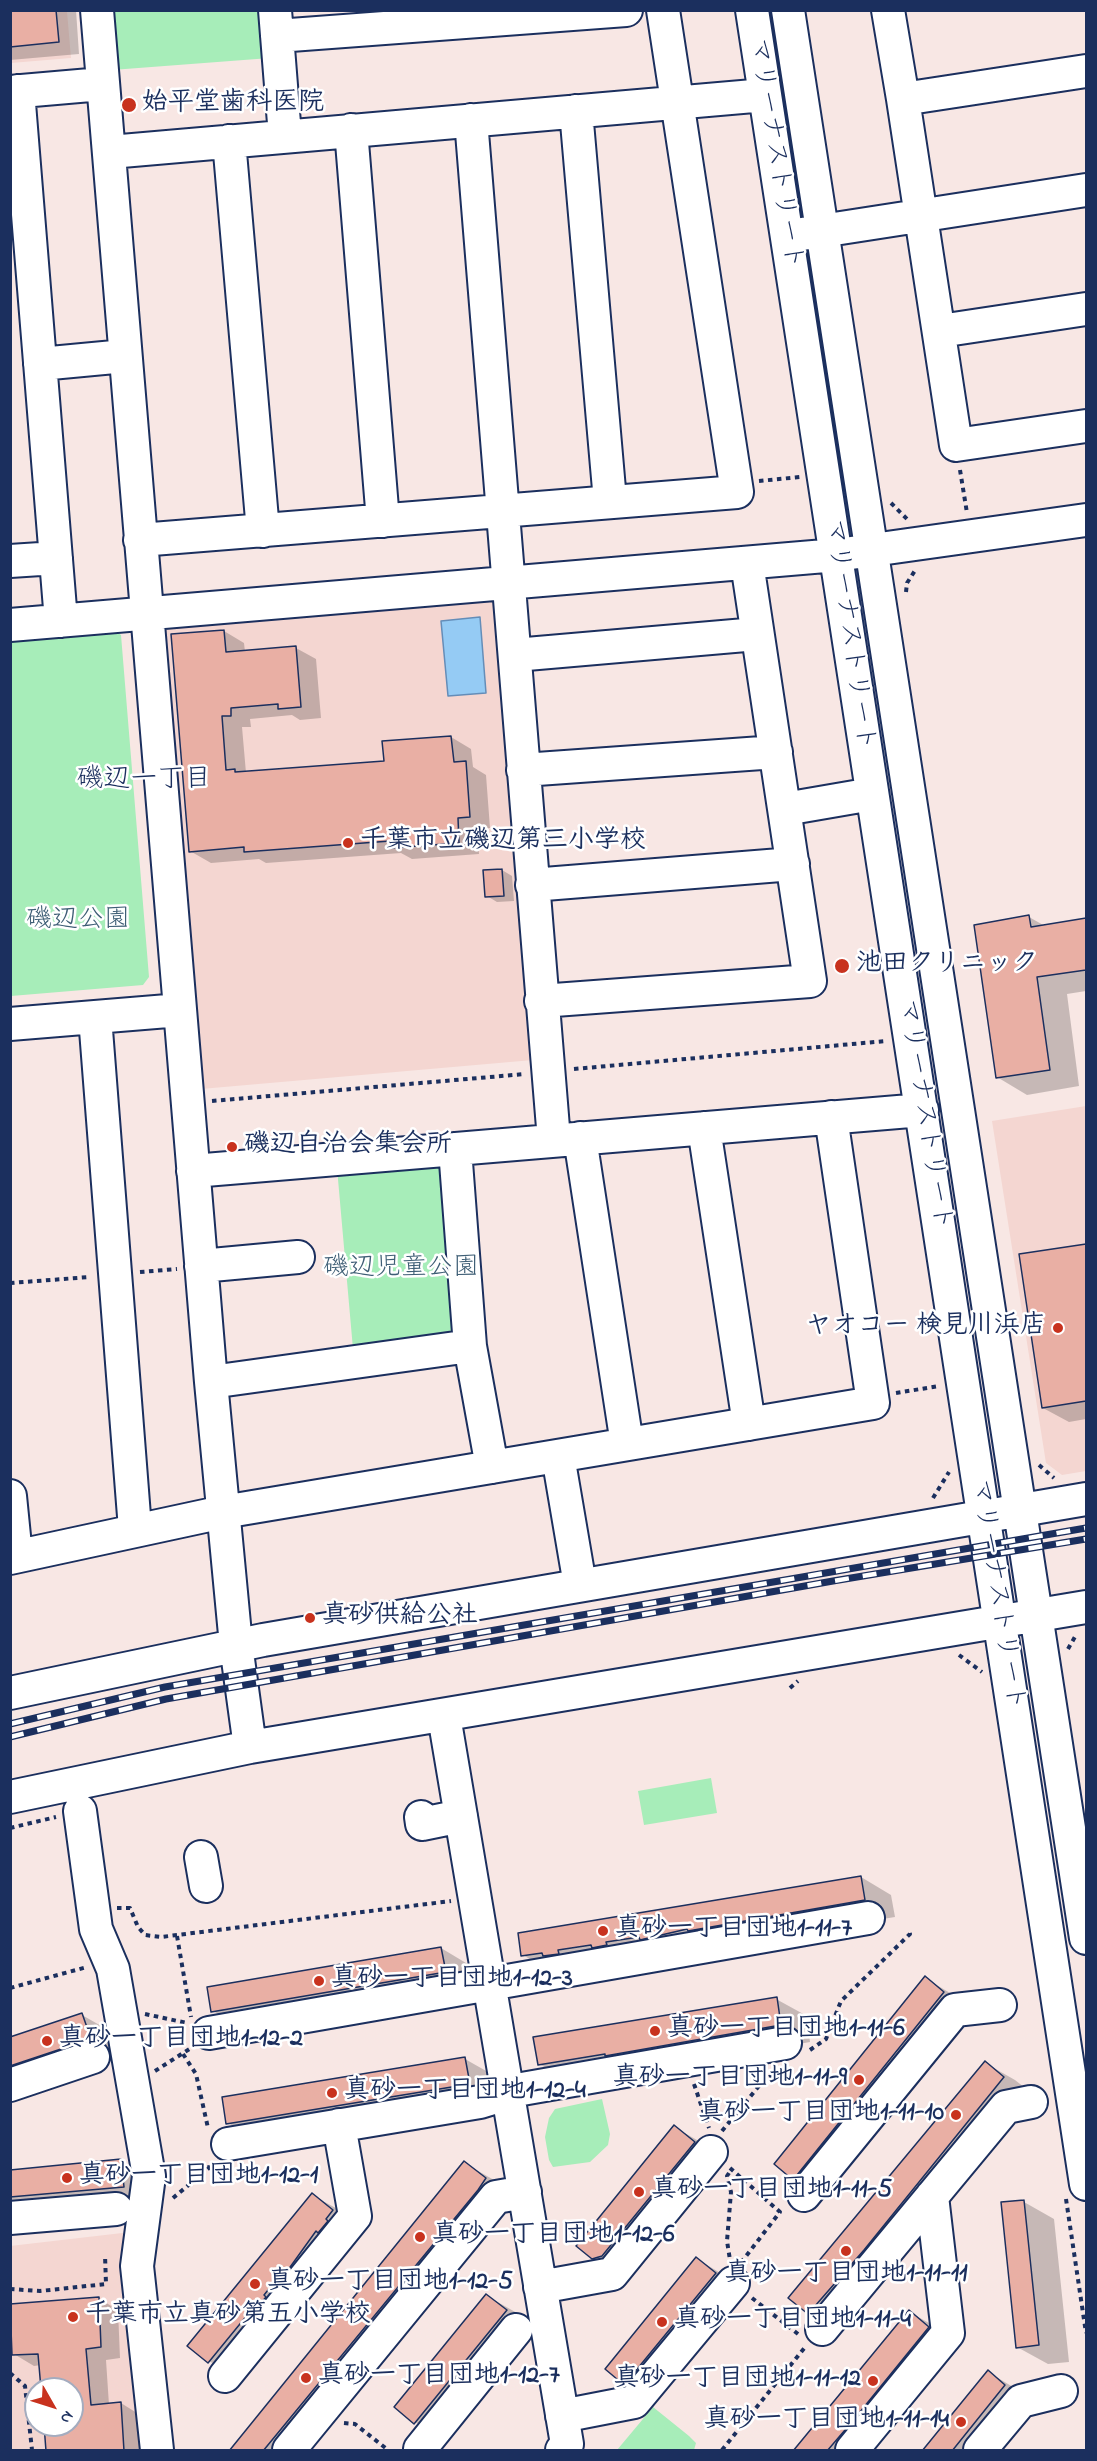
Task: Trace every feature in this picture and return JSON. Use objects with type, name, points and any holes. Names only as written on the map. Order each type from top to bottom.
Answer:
[{"type":"street","points":[[97,10],[211,1382],[236,1646],[250,1748]]},
{"type":"street","points":[[285,136],[276,23],[626,10]]},
{"type":"street","points":[[140,540],[737,492],[663,10]]},
{"type":"street","name":"マリーナストリート","points":[[752,10],[1000,1621],[1076,2189]]},
{"type":"street","name":"マリーナストリート","points":[[788,10],[1086,1938]]},
{"type":"street","points":[[888,10],[956,445],[1086,426]]},
{"type":"street","points":[[903,99],[1086,71]]},
{"type":"street","points":[[61,621],[40,364],[18,190],[14,92],[102,84]]},
{"type":"street","points":[[110,152],[765,95]]},
{"type":"street","points":[[576,111],[610,501]]},
{"type":"street","points":[[471,120],[541,1001],[627,1444]]},
{"type":"street","points":[[351,130],[383,521]]},
{"type":"street","points":[[230,141],[263,531]]},
{"type":"street","points":[[786,236],[1086,190]]},
{"type":"street","points":[[940,331],[1086,309]]},
{"type":"street","points":[[40,364],[125,356]]},
{"type":"street","points":[[10,625],[873,552],[1086,520]]},
{"type":"street","points":[[10,561],[56,558]]},
{"type":"street","points":[[541,1001],[810,981],[747,563]]},
{"type":"street","points":[[514,655],[757,634]]},
{"type":"street","points":[[522,770],[776,752]]},
{"type":"street","points":[[785,809],[872,794]]},
{"type":"street","points":[[532,885],[793,864]]},
{"type":"street","points":[[10,1024],[180,1010]]},
{"type":"street","points":[[95,1017],[135,1529]]},
{"type":"street","points":[[193,1171],[922,1110]]},
{"type":"street","points":[[10,1496],[13,1557],[135,1529],[223,1512],[873,1403],[831,1117]]},
{"type":"street","points":[[705,1128],[749,1424]]},
{"type":"street","points":[[455,1149],[470,1346],[492,1467]]},
{"type":"street","points":[[201,1266],[298,1257]]},
{"type":"street","points":[[211,1382],[470,1346]]},
{"type":"street","points":[[558,1456],[580,1585]]},
{"type":"street","points":[[10,1693],[236,1646],[1021,1510],[1075,1490]]},
{"type":"street","points":[[10,1797],[250,1748],[1086,1607]]},
{"type":"street","points":[[444,1716],[506,2094],[525,2192],[567,2444],[561,2451]]},
{"type":"street","points":[[80,1810],[96,1929],[111,1965],[149,2176],[130,2210],[157,2451]]},
{"type":"street","points":[[423,1830],[461,1816]]},
{"type":"street","points":[[209,2033],[868,1918]]},
{"type":"street","points":[[804,2195],[955,2010],[1000,2005]]},
{"type":"street","points":[[221,2148],[339,2125],[480,2102],[522,2089],[785,2043]]},
{"type":"street","points":[[10,2085],[93,2057]]},
{"type":"street","points":[[822,2329],[1006,2107],[1031,2102]]},
{"type":"street","points":[[225,2376],[355,2216],[339,2125]]},
{"type":"street","points":[[540,2286],[612,2274],[718,2152]]},
{"type":"street","points":[[289,2451],[496,2197],[525,2192]]},
{"type":"street","points":[[852,2451],[948,2333],[932,2196]]},
{"type":"street","points":[[10,2218],[130,2210]]},
{"type":"street","points":[[562,2416],[634,2403],[734,2277]]},
{"type":"street","points":[[422,2451],[420,2449],[516,2330]]},
{"type":"street","points":[[980,2451],[1021,2401],[1061,2391]]},
{"type":"path","points":[[956,445],[968,514]]},
{"type":"path","points":[[736,483],[801,477]]},
{"type":"path","points":[[890,494],[892,506],[910,520]]},
{"type":"path","points":[[958,516],[978,512]]},
{"type":"path","points":[[907,601],[907,583],[917,568],[926,564]]},
{"type":"path","points":[[873,1397],[940,1386]]},
{"type":"path","points":[[1038,1454],[1040,1466],[1044,1471],[1075,1490]]},
{"type":"path","points":[[948,1653],[958,1655],[984,1674]]},
{"type":"path","points":[[790,1688],[807,1677]]},
{"type":"path","points":[[10,1828],[80,1810]]},
{"type":"path","points":[[93,1908],[130,1908],[138,1927],[145,1935],[177,1936],[458,1901]]},
{"type":"path","points":[[120,2011],[193,2024],[177,1936]]},
{"type":"path","points":[[10,1988],[96,1965],[111,1965]]},
{"type":"path","points":[[132,2079],[142,2078],[183,2054],[209,2033]]},
{"type":"path","points":[[130,2210],[155,2213],[209,2168],[221,2148],[196,2074],[183,2054]]},
{"type":"path","points":[[689,2060],[696,2094],[727,2175],[731,2192],[727,2241],[734,2277],[809,2343],[722,2451]]},
{"type":"path","points":[[718,2152],[780,2212],[734,2277]]},
{"type":"path","points":[[1076,2189],[1086,2333]]},
{"type":"path","points":[[10,2289],[40,2291],[106,2284],[105,2255]]},
{"type":"path","points":[[10,2373],[25,2386],[32,2451]]},
{"type":"path","points":[[324,2408],[345,2424],[355,2424],[388,2451]]},
{"type":"shaded area","points":[[11,11],[67,11],[71,58],[11,63]]},
{"type":"shaded area","name":"千葉市立磯辺第三小学校","points":[[494,598],[533,1060],[201,1089],[164,626]]},
{"type":"shaded area","points":[[1086,1106],[1086,1471],[1062,1475],[1046,1463],[992,1121]]},
{"type":"shaded area","name":"千葉市立真砂第五小学校","points":[[131,2232],[145,2450],[11,2450],[10,2246]]},
{"type":"green space","points":[[107,11],[266,11],[270,58],[112,70]]},
{"type":"green space","points":[[770,11],[775,11],[803,199],[801,201],[798,199]]},
{"type":"green space","name":"磯辺公園","points":[[113,629],[121,635],[149,977],[143,985],[11,996],[11,638]]},
{"type":"green space","name":"磯辺児童公園","points":[[446,1164],[461,1332],[353,1349],[337,1168]]},
{"type":"green space","points":[[711,1778],[717,1813],[644,1825],[638,1791]]},
{"type":"green space","points":[[602,2099],[610,2134],[608,2145],[590,2162],[553,2167],[549,2160],[545,2137],[549,2118],[555,2109]]},
{"type":"green space","points":[[653,2407],[696,2443],[694,2450],[617,2450]]},
{"type":"water","points":[[480,617],[486,693],[448,696],[441,621]]},
{"type":"building","points":[[10,10],[56,10],[59,42],[10,47]]},
{"type":"building","points":[[224,630],[226,652],[296,646],[301,707],[278,709],[278,704],[231,708],[231,716],[222,716],[226,770],[235,769],[235,772],[384,761],[382,741],[451,736],[454,762],[466,761],[470,817],[458,818],[459,843],[390,848],[390,841],[244,852],[244,847],[189,852],[171,634]]},
{"type":"building","points":[[502,869],[504,896],[485,897],[483,870]]},
{"type":"building","points":[[1029,915],[1031,927],[1086,918],[1086,970],[1037,977],[1050,1070],[996,1078],[974,925]]},
{"type":"building","name":"ヤオコー 検見川浜店","points":[[1086,1244],[1086,1401],[1042,1408],[1019,1254]]},
{"type":"building","points":[[861,1876],[865,1900],[688,1931],[687,1929],[640,1940],[639,1937],[606,1942],[607,1945],[592,1948],[591,1945],[558,1950],[559,1954],[543,1956],[542,1953],[521,1956],[518,1933]]},
{"type":"building","name":"真砂一丁目団地1-12-3","points":[[441,1947],[446,1972],[211,2012],[207,1987]]},
{"type":"building","name":"真砂一丁目団地1-11-9","points":[[925,1976],[944,1992],[793,2180],[774,2164]]},
{"type":"building","name":"真砂一丁目団地1-11-6","points":[[777,1997],[781,2025],[605,2056],[605,2054],[538,2065],[533,2037]]},
{"type":"building","name":"真砂一丁目団地1-12-2","points":[[82,2013],[91,2039],[10,2066],[10,2037]]},
{"type":"building","name":"真砂一丁目団地1-12-4","points":[[465,2057],[470,2084],[226,2124],[222,2097]]},
{"type":"building","points":[[985,2061],[1004,2077],[864,2250],[808,2314],[788,2298]]},
{"type":"building","name":"真砂一丁目団地1-11-5","points":[[674,2125],[695,2142],[602,2256],[592,2259],[576,2246]]},
{"type":"building","name":"真砂一丁目団地1-12-1","points":[[121,2159],[124,2187],[10,2197],[10,2170]]},
{"type":"building","points":[[464,2161],[486,2178],[478,2190],[263,2451],[229,2451]]},
{"type":"building","name":"真砂一丁目団地1-12-5","points":[[312,2193],[333,2210],[326,2219],[328,2221],[318,2233],[316,2231],[288,2270],[285,2269],[264,2295],[266,2297],[255,2310],[253,2308],[208,2363],[187,2346]]},
{"type":"building","points":[[1024,2200],[1039,2345],[1016,2348],[1001,2202]]},
{"type":"building","name":"真砂一丁目団地1-11-4","points":[[696,2257],[716,2273],[624,2385],[605,2369]]},
{"type":"building","points":[[486,2294],[507,2310],[414,2424],[394,2407]]},
{"type":"building","points":[[99,2297],[101,2347],[86,2349],[91,2405],[121,2402],[124,2451],[46,2451],[45,2437],[84,2437],[84,2377],[40,2377],[38,2354],[12,2355],[10,2304]]},
{"type":"building","name":"真砂一丁目団地1-11-12","points":[[909,2310],[929,2327],[851,2423],[827,2451],[793,2451]]},
{"type":"building","name":"真砂一丁目団地1-11-14","points":[[988,2370],[1005,2385],[952,2451],[922,2451]]},
{"type":"railway","points":[[10,1724],[165,1687],[1086,1528]]},
{"type":"railway","points":[[10,1737],[166,1699],[833,1581],[1086,1539]]},
{"type":"place","name":"始平堂歯科医院","points":[[129,105]]},
{"type":"place","name":"千葉市立磯辺第三小学校","points":[[348,843]]},
{"type":"place","name":"池田クリニック","points":[[842,966]]},
{"type":"place","name":"磯辺自治会集会所","points":[[232,1147]]},
{"type":"place","name":"ヤオコー 検見川浜店","points":[[1058,1328]]},
{"type":"place","name":"真砂供給公社","points":[[310,1618]]},
{"type":"place","name":"真砂一丁目団地1-11-7","points":[[603,1931]]},
{"type":"place","name":"真砂一丁目団地1-12-3","points":[[319,1981]]},
{"type":"place","name":"真砂一丁目団地1-11-6","points":[[655,2031]]},
{"type":"place","name":"真砂一丁目団地1-12-2","points":[[47,2041]]},
{"type":"place","name":"真砂一丁目団地1-11-9","points":[[859,2080]]},
{"type":"place","name":"真砂一丁目団地1-12-4","points":[[332,2093]]},
{"type":"place","name":"真砂一丁目団地1-11-10","points":[[956,2115]]},
{"type":"place","name":"真砂一丁目団地1-12-1","points":[[67,2178]]},
{"type":"place","name":"真砂一丁目団地1-11-5","points":[[639,2192]]},
{"type":"place","name":"真砂一丁目団地1-12-6","points":[[420,2237]]},
{"type":"place","name":"真砂一丁目団地1-11-11","points":[[846,2251]]},
{"type":"place","name":"真砂一丁目団地1-12-5","points":[[255,2284]]},
{"type":"place","name":"千葉市立真砂第五小学校","points":[[73,2317]]},
{"type":"place","name":"真砂一丁目団地1-11-4","points":[[662,2322]]},
{"type":"place","name":"真砂一丁目団地1-12-7","points":[[306,2378]]},
{"type":"place","name":"真砂一丁目団地1-11-12","points":[[873,2381]]},
{"type":"place","name":"真砂一丁目団地1-11-14","points":[[961,2422]]},
{"type":"district","name":"磯辺一丁目","points":[[144,782]]}]
